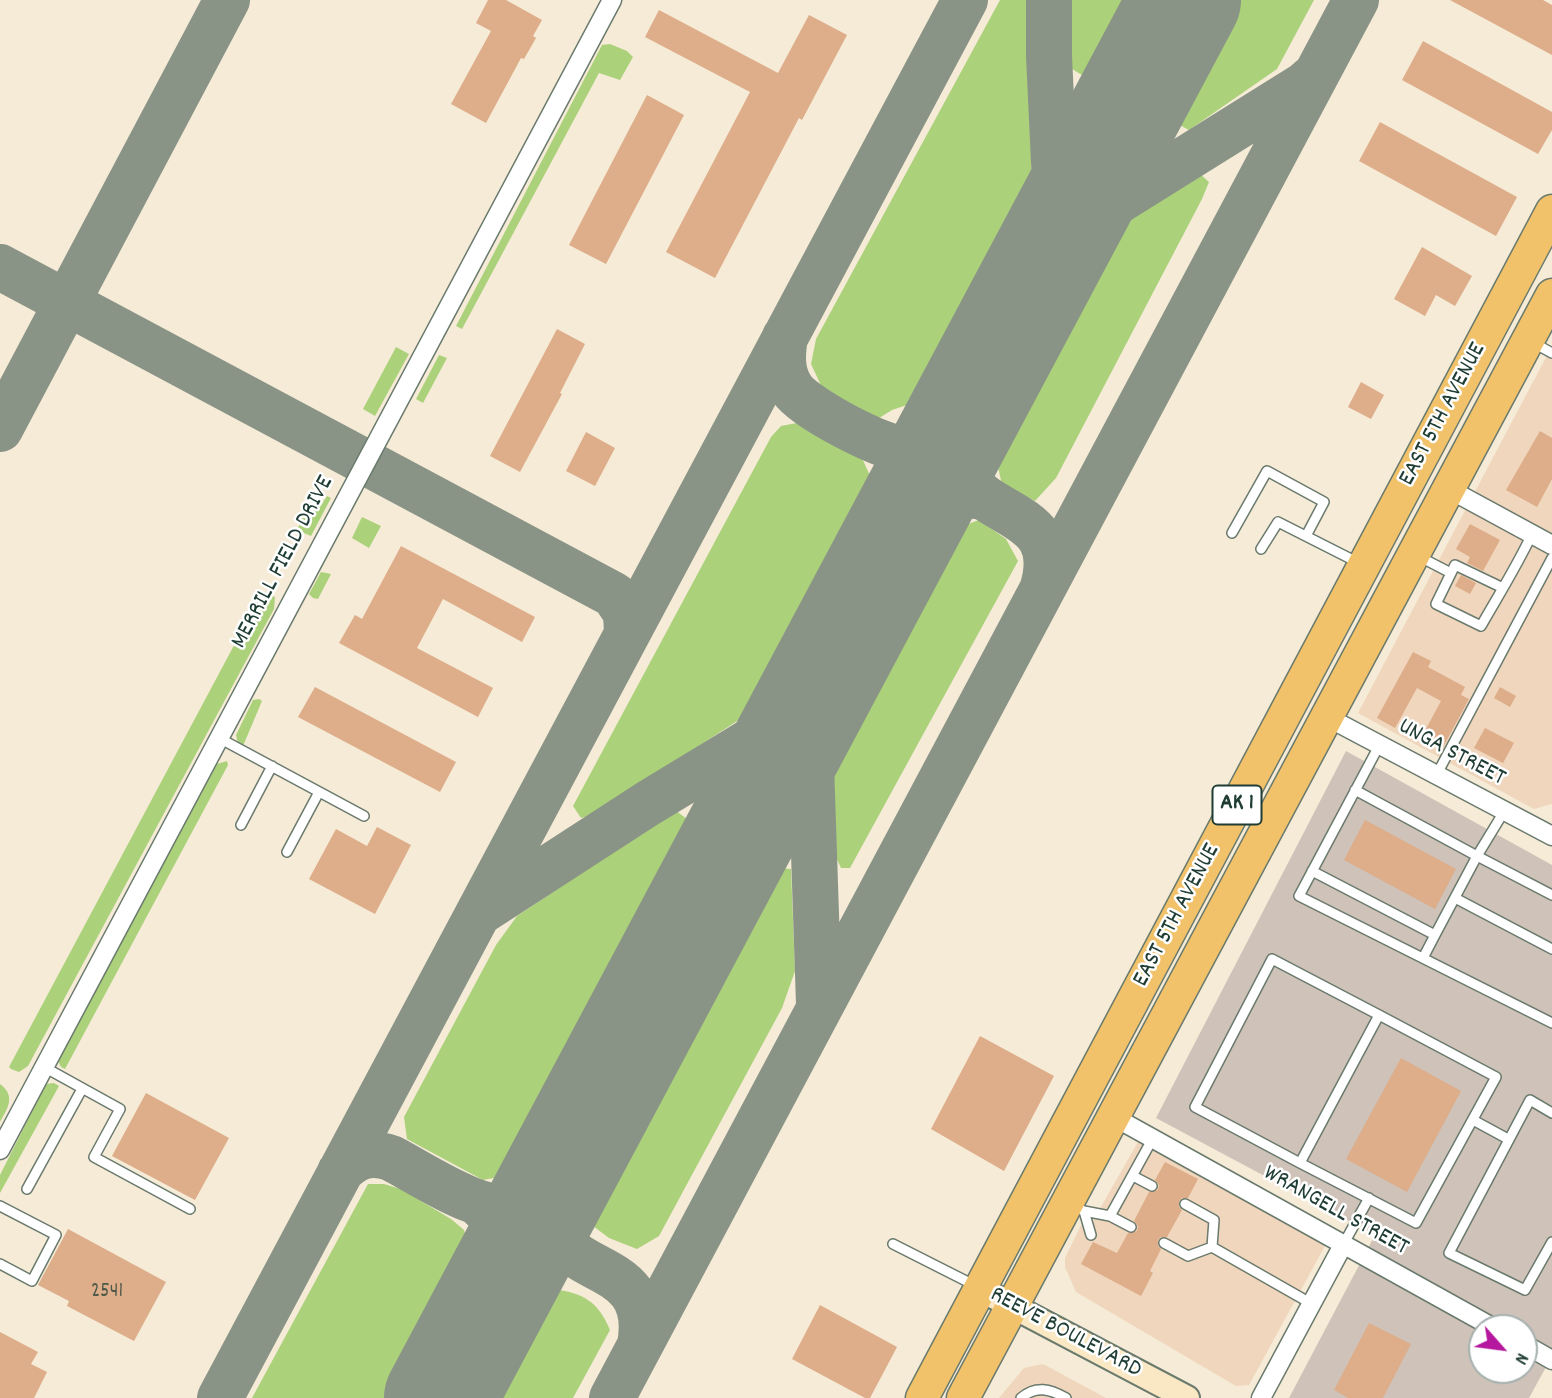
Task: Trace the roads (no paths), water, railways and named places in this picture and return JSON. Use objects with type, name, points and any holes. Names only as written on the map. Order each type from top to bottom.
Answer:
[{"type":"highway","name":"EAST 5TH AVENUE","points":[[922,1398],[1552,211]]},
{"type":"highway","name":"EAST 5TH AVENUE","points":[[963,1398],[1013,1306],[1076,1207],[1114,1117],[1447,488],[1540,346],[1552,295]]},
{"type":"street","name":"MERRILL FIELD DRIVE","points":[[0,1150],[612,0]]},
{"type":"street","points":[[1447,488],[1552,545]]},
{"type":"street","name":"UNGA STREET","points":[[1327,717],[1552,836]]},
{"type":"street","name":"WRANGELL STREET","points":[[1114,1117],[1469,1314]]},
{"type":"street","points":[[1261,1398],[1343,1245]]},
{"type":"street","name":"REEVE BOULEVARD","points":[[980,1289],[1188,1398]]},
{"type":"lane","points":[[1232,533],[1267,471],[1324,502],[1306,536]]},
{"type":"lane","points":[[1261,549],[1279,522],[1364,566]]},
{"type":"lane","points":[[1503,588],[1455,565],[1436,604],[1481,626],[1503,588],[1532,534]]},
{"type":"lane","points":[[1413,554],[1451,573]]},
{"type":"lane","points":[[1437,774],[1552,558]]},
{"type":"lane","points":[[219,738],[364,816]]},
{"type":"lane","points":[[1380,744],[1299,896],[1552,1023]]},
{"type":"lane","points":[[241,825],[272,766]]},
{"type":"lane","points":[[1355,790],[1552,895]]},
{"type":"lane","points":[[287,852],[319,792]]},
{"type":"lane","points":[[1423,958],[1477,856],[1505,810]]},
{"type":"lane","points":[[1312,871],[1434,935]]},
{"type":"lane","points":[[1455,898],[1552,949]]},
{"type":"lane","points":[[1272,959],[1496,1077],[1473,1120],[1416,1223],[1195,1107],[1272,959]]},
{"type":"lane","points":[[1300,1163],[1379,1015]]},
{"type":"lane","points":[[43,1067],[120,1109],[94,1157],[190,1209]]},
{"type":"lane","points":[[27,1189],[82,1088]]},
{"type":"lane","points":[[1552,1113],[1530,1100],[1449,1253],[1525,1290],[1552,1242]]},
{"type":"lane","points":[[1473,1120],[1508,1139]]},
{"type":"lane","points":[[1110,1216],[1153,1138]]},
{"type":"lane","points":[[1133,1176],[1152,1186]]},
{"type":"lane","points":[[1343,1245],[1369,1198]]},
{"type":"lane","points":[[1185,1204],[1214,1220],[1212,1247]]},
{"type":"lane","points":[[0,1206],[56,1235],[33,1281],[0,1264]]},
{"type":"lane","points":[[1076,1207],[1110,1216],[1131,1227]]},
{"type":"lane","points":[[1076,1207],[1091,1235]]},
{"type":"lane","points":[[1164,1243],[1188,1256],[1212,1247]]},
{"type":"lane","points":[[893,1244],[980,1289]]},
{"type":"lane","points":[[1212,1247],[1312,1304]]},
{"type":"lane","points":[[1021,1398],[1032,1390],[1043,1389],[1066,1398]]}]
